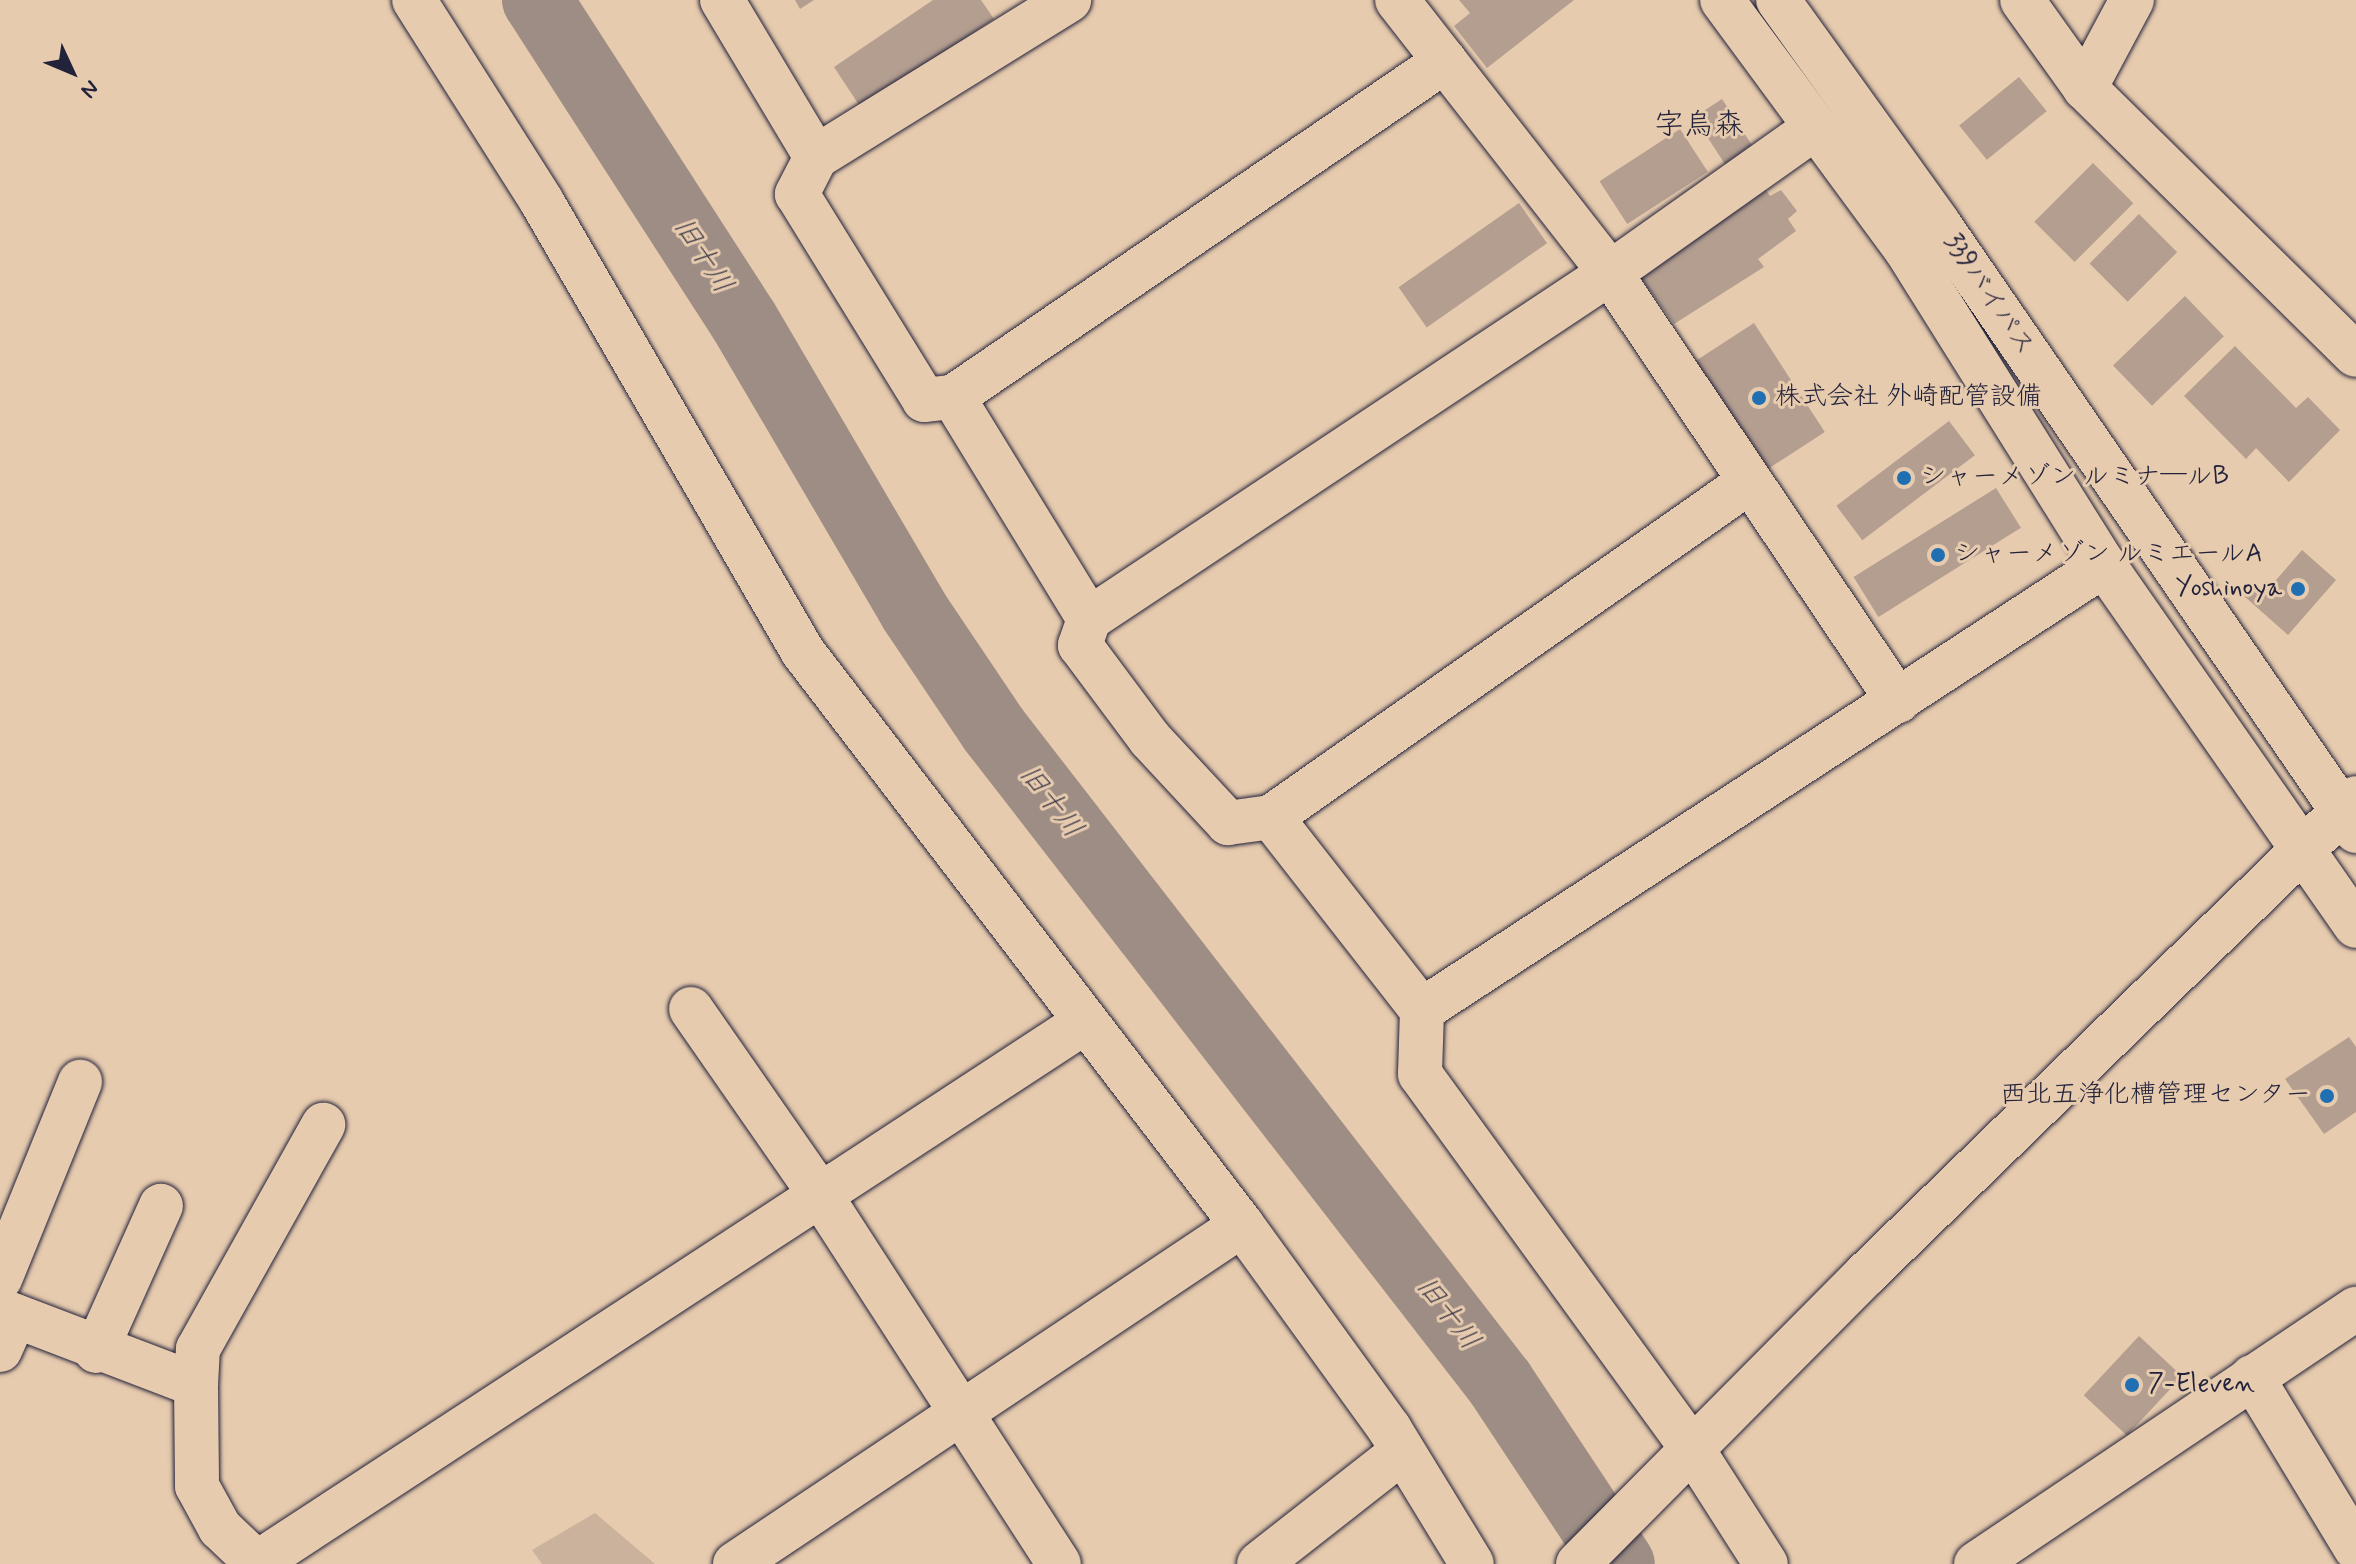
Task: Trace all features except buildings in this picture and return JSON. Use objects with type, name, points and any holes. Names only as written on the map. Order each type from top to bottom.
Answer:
[{"type":"street","points":[[414,0],[542,202],[803,652],[1242,1225],[1402,1452],[1472,1564]]},
{"type":"street","points":[[722,0],[816,157]]},
{"type":"street","points":[[1069,0],[816,157],[797,194],[924,400],[953,397],[1445,61]]},
{"type":"street","points":[[1397,0],[1610,273],[1898,701]]},
{"type":"street","points":[[1722,0],[1905,248],[2104,565],[2356,926]]},
{"type":"street","name":"339バイパス","points":[[1778,0],[2352,814]]},
{"type":"street","points":[[2022,0],[2085,88],[2356,355]]},
{"type":"street","points":[[2085,88],[2132,0]]},
{"type":"street","points":[[1749,482],[1446,689],[1271,817],[1228,823],[1150,739],[1080,645],[1089,619],[1610,273],[1815,128]]},
{"type":"street","points":[[953,397],[1089,619]]},
{"type":"street","points":[[1422,1010],[2104,565]]},
{"type":"street","points":[[1578,1564],[1866,1274],[2304,850],[2352,814]]},
{"type":"street","points":[[1271,817],[1422,1010],[1420,1074],[1693,1450],[1766,1564]]},
{"type":"street","points":[[691,1009],[821,1196],[1059,1564]]},
{"type":"street","points":[[323,1125],[198,1349],[197,1486],[220,1528],[258,1563],[1085,1022]]},
{"type":"street","points":[[80,1082],[4,1314],[96,1351],[196,1385]]},
{"type":"street","points":[[96,1351],[161,1206]]},
{"type":"street","points":[[735,1564],[959,1410],[1242,1225]]},
{"type":"street","points":[[1976,1564],[2356,1309]]},
{"type":"street","points":[[2252,1377],[2356,1549]]},
{"type":"street","points":[[1259,1564],[1402,1452]]},
{"type":"shaded area","points":[[595,1513],[655,1564],[542,1564],[532,1550]]},
{"type":"waterway","name":"旧十川","points":[[537,0],[744,321],[914,611],[994,730],[1500,1383],[1620,1564]]},
{"type":"place","name":"株式会社 外崎配管設備","points":[[1759,398]]},
{"type":"place","name":"シャーメゾン ルミナ―ルB","points":[[1904,478]]},
{"type":"place","name":"シャーメゾン ルミエールA","points":[[1938,555]]},
{"type":"place","name":"Yoshinoya","points":[[2298,589]]},
{"type":"place","name":"西北五浄化槽管理センター","points":[[2327,1096]]},
{"type":"place","name":"7-Eleven","points":[[2132,1385]]},
{"type":"district","name":"字烏森","points":[[1699,126]]}]
